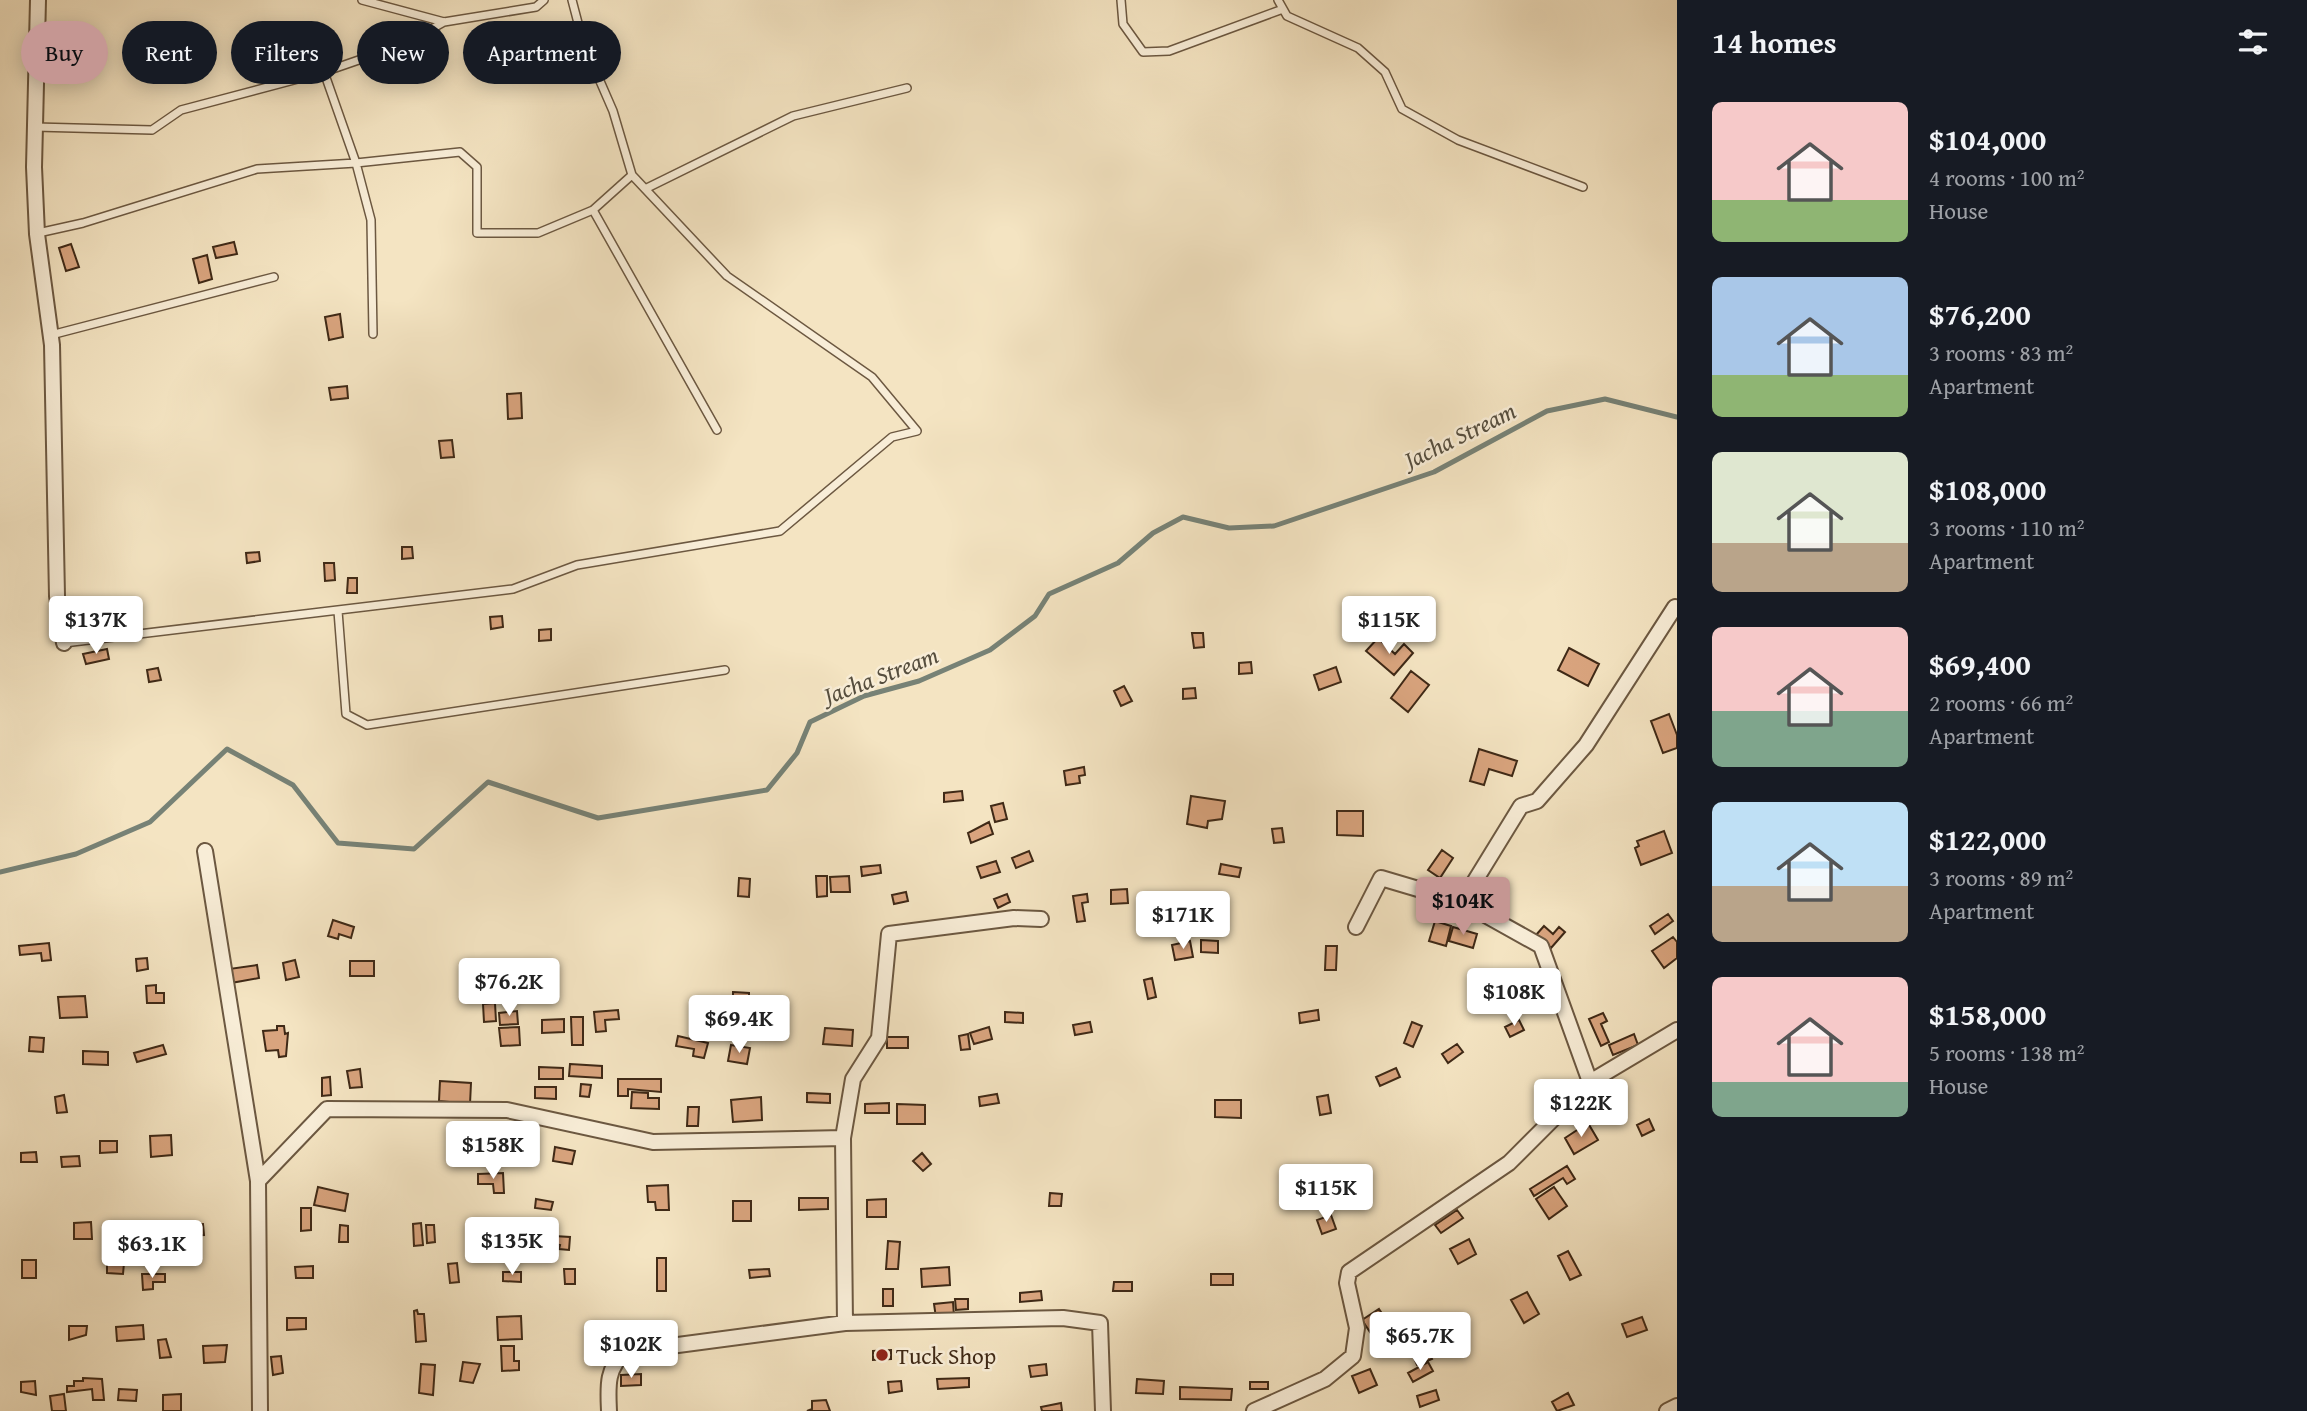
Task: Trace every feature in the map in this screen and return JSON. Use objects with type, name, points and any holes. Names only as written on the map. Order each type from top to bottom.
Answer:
[{"type":"street","points":[[38,0],[35,127],[37,233],[51,335],[57,596],[64,643]]},
{"type":"street","points":[[1462,902],[1521,806],[1537,802],[1586,745],[1675,607]]},
{"type":"street","points":[[205,851],[258,1181],[260,1411]]},
{"type":"street","points":[[1356,927],[1381,878],[1462,902],[1541,946],[1590,1082]]},
{"type":"street","points":[[845,1323],[843,1138],[853,1079],[879,1038],[889,934],[1014,918],[1041,919]]},
{"type":"street","points":[[1254,1411],[1325,1380],[1353,1356],[1357,1328],[1347,1283],[1349,1272],[1509,1163],[1590,1082],[1677,1030]]},
{"type":"street","points":[[258,1181],[327,1109],[507,1110],[653,1142],[843,1138]]},
{"type":"street","points":[[609,1411],[608,1380],[613,1363],[625,1352],[845,1323],[1063,1318],[1100,1323],[1103,1411]]},
{"type":"street","points":[[1667,1411],[1677,1406]]},
{"type":"lane","points":[[362,0],[440,21]]},
{"type":"lane","points":[[449,21],[536,6],[544,0]]},
{"type":"lane","points":[[64,643],[513,589],[577,565],[780,531],[892,437],[917,431],[872,377],[727,276],[632,175],[613,111],[583,42],[572,0]]},
{"type":"lane","points":[[1121,0],[1123,24],[1143,52],[1169,51],[1283,9]]},
{"type":"lane","points":[[1278,0],[1287,16],[1358,48],[1385,72],[1402,109],[1458,140],[1583,187]]},
{"type":"lane","points":[[35,127],[152,130],[181,110],[279,84]]},
{"type":"lane","points":[[328,84],[356,163],[370,220],[373,334]]},
{"type":"lane","points":[[645,189],[793,116],[908,88]]},
{"type":"lane","points":[[37,233],[83,223],[257,169],[356,163],[460,152],[477,167],[477,233],[538,233],[593,210],[632,175]]},
{"type":"lane","points":[[593,210],[717,430]]},
{"type":"lane","points":[[51,335],[274,277]]},
{"type":"lane","points":[[338,611],[346,714],[367,725],[725,670]]},
{"type":"building","points":[[234,242],[237,254],[216,258],[213,247]]},
{"type":"building","points":[[71,244],[79,267],[66,271],[59,248]]},
{"type":"building","points":[[207,255],[212,279],[199,283],[193,259]]},
{"type":"building","points":[[340,314],[343,337],[329,340],[325,317]]},
{"type":"building","points":[[347,386],[348,398],[331,400],[329,388]]},
{"type":"building","points":[[521,393],[522,418],[508,419],[507,394]]},
{"type":"building","points":[[452,440],[454,457],[441,458],[439,441]]},
{"type":"building","points":[[402,547],[412,547],[413,558],[402,559]]},
{"type":"building","points":[[259,552],[260,561],[247,563],[246,553]]},
{"type":"building","points":[[324,563],[334,563],[335,580],[325,581]]},
{"type":"building","points":[[348,578],[357,578],[357,593],[347,593]]},
{"type":"building","points":[[502,616],[503,627],[491,629],[490,617]]},
{"type":"building","points":[[551,629],[551,640],[539,641],[539,630]]},
{"type":"building","points":[[1192,633],[1203,633],[1204,647],[1194,648]]},
{"type":"building","points":[[1378,638],[1395,654],[1404,644],[1413,653],[1394,675],[1366,651]]},
{"type":"building","points":[[1569,648],[1599,664],[1588,686],[1558,670]]},
{"type":"building","points":[[107,649],[109,659],[86,664],[83,654]]},
{"type":"building","points":[[1251,662],[1252,673],[1239,674],[1239,663]]},
{"type":"building","points":[[1336,667],[1341,682],[1319,690],[1314,675]]},
{"type":"building","points":[[158,668],[161,680],[149,682],[147,670]]},
{"type":"building","points":[[1411,671],[1429,685],[1408,712],[1391,698]]},
{"type":"building","points":[[1124,686],[1132,701],[1121,706],[1114,691]]},
{"type":"building","points":[[1195,688],[1196,698],[1183,699],[1183,689]]},
{"type":"building","points":[[1669,714],[1677,735],[1677,748],[1663,753],[1651,721]]},
{"type":"building","points":[[1479,749],[1517,761],[1512,776],[1489,769],[1484,785],[1470,781]]},
{"type":"building","points":[[1084,767],[1085,775],[1079,776],[1080,783],[1066,785],[1064,771]]},
{"type":"building","points":[[962,791],[963,800],[944,802],[944,793]]},
{"type":"building","points":[[1191,796],[1225,801],[1222,819],[1208,821],[1207,828],[1187,824]]},
{"type":"building","points":[[1003,803],[1007,819],[995,822],[991,806]]},
{"type":"building","points":[[1337,811],[1363,811],[1363,836],[1337,835]]},
{"type":"building","points":[[989,822],[993,834],[971,843],[968,833]]},
{"type":"building","points":[[1282,828],[1284,842],[1274,843],[1272,829]]},
{"type":"building","points":[[1664,831],[1672,853],[1641,865],[1635,848],[1639,846],[1637,841]]},
{"type":"building","points":[[1442,850],[1453,858],[1440,878],[1428,870]]},
{"type":"building","points":[[1029,851],[1033,861],[1016,868],[1012,858]]},
{"type":"building","points":[[996,861],[1000,872],[981,878],[977,867]]},
{"type":"building","points":[[1221,864],[1241,868],[1239,877],[1219,874]]},
{"type":"building","points":[[880,865],[881,873],[862,876],[861,867]]},
{"type":"building","points":[[816,876],[827,876],[827,896],[817,897]]},
{"type":"building","points":[[849,876],[850,892],[831,892],[830,877]]},
{"type":"building","points":[[739,878],[750,879],[749,897],[738,896]]},
{"type":"building","points":[[1127,889],[1128,903],[1111,904],[1111,890]]},
{"type":"building","points":[[906,892],[908,901],[894,904],[892,895]]},
{"type":"building","points":[[1007,894],[1010,902],[998,908],[994,899]]},
{"type":"building","points":[[1087,894],[1088,902],[1082,903],[1085,921],[1077,922],[1073,896]]},
{"type":"building","points":[[1668,914],[1673,921],[1655,934],[1650,926]]},
{"type":"building","points":[[333,920],[354,927],[351,938],[339,934],[338,939],[328,936]]},
{"type":"building","points":[[1435,921],[1451,926],[1446,946],[1429,941]]},
{"type":"building","points":[[1544,926],[1553,934],[1559,927],[1565,932],[1551,948],[1536,935]]},
{"type":"building","points":[[1453,927],[1477,934],[1473,948],[1449,941]]},
{"type":"building","points":[[1673,937],[1677,942],[1677,958],[1664,968],[1652,951]]},
{"type":"building","points":[[1201,940],[1218,941],[1218,953],[1201,952]]},
{"type":"building","points":[[1190,941],[1193,957],[1175,960],[1172,945]]},
{"type":"building","points":[[49,943],[51,960],[42,961],[41,953],[20,955],[19,946]]},
{"type":"building","points":[[1326,946],[1337,946],[1336,970],[1325,970]]},
{"type":"building","points":[[147,958],[148,969],[137,971],[136,959]]},
{"type":"building","points":[[295,960],[299,977],[286,980],[283,963]]},
{"type":"building","points":[[350,961],[374,961],[374,976],[350,976]]},
{"type":"building","points":[[257,965],[259,978],[231,983],[229,969]]},
{"type":"building","points":[[1152,978],[1156,997],[1148,999],[1144,980]]},
{"type":"building","points":[[156,985],[156,993],[164,993],[164,1003],[147,1003],[146,986]]},
{"type":"building","points":[[1515,986],[1530,993],[1524,1007],[1508,999]]},
{"type":"building","points":[[733,992],[749,993],[749,1003],[733,1002]]},
{"type":"building","points":[[85,996],[87,1017],[60,1018],[58,997]]},
{"type":"building","points":[[495,1003],[496,1021],[484,1022],[483,1004]]},
{"type":"building","points":[[618,1010],[619,1019],[605,1020],[606,1031],[596,1032],[594,1012]]},
{"type":"building","points":[[1318,1010],[1319,1020],[1300,1023],[1299,1013]]},
{"type":"building","points":[[517,1011],[518,1024],[500,1025],[499,1013]]},
{"type":"building","points":[[1005,1012],[1023,1013],[1023,1023],[1005,1022]]},
{"type":"building","points":[[1603,1013],[1607,1021],[1601,1024],[1609,1042],[1601,1046],[1589,1019]]},
{"type":"building","points":[[571,1017],[583,1017],[583,1045],[572,1045]]},
{"type":"building","points":[[564,1019],[564,1032],[542,1033],[542,1020]]},
{"type":"building","points":[[1519,1020],[1524,1030],[1510,1037],[1505,1027]]},
{"type":"building","points":[[1090,1022],[1092,1032],[1075,1035],[1073,1025]]},
{"type":"building","points":[[1412,1022],[1422,1026],[1413,1047],[1404,1043]]},
{"type":"building","points":[[277,1026],[284,1026],[285,1034],[288,1033],[286,1056],[279,1057],[278,1050],[266,1051],[263,1031],[277,1030]]},
{"type":"building","points":[[519,1027],[520,1045],[501,1046],[499,1028]]},
{"type":"building","points":[[989,1027],[992,1039],[974,1044],[970,1033]]},
{"type":"building","points":[[825,1028],[853,1030],[852,1046],[823,1044]]},
{"type":"building","points":[[968,1034],[970,1049],[961,1050],[959,1036]]},
{"type":"building","points":[[1634,1034],[1638,1045],[1613,1055],[1609,1045]]},
{"type":"building","points":[[678,1036],[708,1043],[704,1058],[693,1056],[694,1049],[676,1046]]},
{"type":"building","points":[[30,1037],[44,1038],[43,1052],[29,1051]]},
{"type":"building","points":[[887,1037],[908,1037],[908,1048],[887,1048]]},
{"type":"building","points":[[1457,1044],[1463,1052],[1448,1063],[1442,1054]]},
{"type":"building","points":[[163,1045],[166,1054],[137,1062],[134,1053]]},
{"type":"building","points":[[731,1045],[750,1048],[747,1064],[728,1061]]},
{"type":"building","points":[[83,1051],[108,1052],[108,1065],[83,1064]]},
{"type":"building","points":[[570,1064],[602,1066],[602,1078],[569,1076]]},
{"type":"building","points":[[539,1067],[563,1068],[563,1079],[539,1079]]},
{"type":"building","points":[[1396,1068],[1400,1077],[1380,1086],[1376,1077]]},
{"type":"building","points":[[360,1069],[362,1087],[350,1088],[347,1071]]},
{"type":"building","points":[[330,1077],[331,1095],[322,1096],[322,1078]]},
{"type":"building","points":[[618,1079],[661,1079],[661,1092],[628,1089],[628,1096],[618,1096]]},
{"type":"building","points":[[440,1081],[471,1083],[470,1104],[439,1101]]},
{"type":"building","points":[[581,1084],[591,1085],[589,1097],[580,1096]]},
{"type":"building","points":[[535,1087],[556,1087],[556,1099],[535,1098]]},
{"type":"building","points":[[632,1092],[648,1093],[648,1098],[659,1098],[659,1109],[631,1108]]},
{"type":"building","points":[[807,1093],[830,1094],[830,1103],[807,1102]]},
{"type":"building","points":[[997,1094],[999,1103],[980,1106],[979,1097]]},
{"type":"building","points":[[64,1095],[67,1112],[57,1113],[55,1097]]},
{"type":"building","points":[[1328,1095],[1331,1113],[1320,1115],[1317,1097]]},
{"type":"building","points":[[761,1097],[762,1120],[733,1122],[731,1100]]},
{"type":"building","points":[[1215,1100],[1241,1100],[1241,1118],[1215,1117]]},
{"type":"building","points":[[889,1103],[889,1113],[865,1113],[865,1104]]},
{"type":"building","points":[[897,1104],[925,1105],[925,1124],[897,1124]]},
{"type":"building","points":[[688,1107],[699,1107],[698,1126],[687,1126]]},
{"type":"building","points":[[1649,1119],[1654,1130],[1642,1136],[1637,1125]]},
{"type":"building","points":[[1588,1123],[1598,1140],[1574,1154],[1565,1138]]},
{"type":"building","points":[[502,1130],[504,1149],[478,1150],[477,1132]]},
{"type":"building","points":[[468,1134],[468,1150],[461,1150],[461,1146],[450,1142],[450,1135]]},
{"type":"building","points":[[171,1135],[172,1155],[151,1157],[150,1136]]},
{"type":"building","points":[[100,1141],[117,1141],[117,1152],[100,1153]]},
{"type":"building","points":[[555,1147],[575,1151],[572,1164],[553,1161]]},
{"type":"building","points":[[36,1152],[37,1162],[21,1162],[21,1153]]},
{"type":"building","points":[[922,1153],[931,1164],[923,1171],[913,1161]]},
{"type":"building","points":[[79,1156],[80,1166],[62,1167],[61,1157]]},
{"type":"building","points":[[1567,1166],[1575,1179],[1567,1184],[1563,1178],[1534,1196],[1530,1189]]},
{"type":"building","points":[[503,1173],[504,1193],[494,1193],[493,1184],[478,1184],[478,1174]]},
{"type":"building","points":[[668,1185],[669,1210],[656,1210],[655,1202],[648,1202],[647,1186]]},
{"type":"building","points":[[318,1187],[348,1194],[345,1211],[314,1205]]},
{"type":"building","points":[[1554,1187],[1567,1206],[1549,1219],[1536,1199]]},
{"type":"building","points":[[1050,1193],[1062,1194],[1061,1206],[1049,1206]]},
{"type":"building","points":[[799,1198],[828,1198],[828,1209],[799,1210]]},
{"type":"building","points":[[536,1199],[553,1202],[551,1210],[535,1208]]},
{"type":"building","points":[[886,1199],[886,1217],[867,1217],[867,1200]]},
{"type":"building","points":[[733,1201],[751,1201],[751,1221],[733,1221]]},
{"type":"building","points":[[301,1208],[311,1208],[311,1230],[301,1231]]},
{"type":"building","points":[[1457,1210],[1463,1218],[1441,1233],[1435,1225]]},
{"type":"building","points":[[1331,1215],[1336,1229],[1322,1234],[1317,1220]]},
{"type":"building","points":[[91,1222],[92,1239],[74,1239],[74,1223]]},
{"type":"building","points":[[117,1223],[138,1223],[138,1235],[117,1235]]},
{"type":"building","points":[[421,1223],[423,1245],[414,1246],[413,1224]]},
{"type":"building","points":[[203,1224],[204,1235],[188,1236],[188,1225]]},
{"type":"building","points":[[340,1225],[348,1226],[348,1242],[339,1242]]},
{"type":"building","points":[[426,1225],[434,1225],[435,1242],[427,1243]]},
{"type":"building","points":[[518,1230],[537,1231],[537,1244],[518,1243]]},
{"type":"building","points":[[489,1232],[505,1232],[505,1243],[488,1243]]},
{"type":"building","points":[[554,1236],[570,1237],[569,1250],[559,1249],[560,1245],[554,1244]]},
{"type":"building","points":[[1469,1239],[1476,1254],[1458,1264],[1450,1249]]},
{"type":"building","points":[[888,1241],[900,1242],[898,1269],[886,1269]]},
{"type":"building","points":[[1568,1251],[1581,1275],[1570,1280],[1558,1256]]},
{"type":"building","points":[[657,1258],[666,1258],[666,1291],[657,1291]]},
{"type":"building","points":[[22,1260],[36,1260],[36,1278],[22,1278]]},
{"type":"building","points":[[107,1263],[124,1263],[123,1274],[107,1273]]},
{"type":"building","points":[[457,1263],[459,1282],[450,1283],[448,1264]]},
{"type":"building","points":[[313,1266],[313,1278],[296,1278],[295,1267]]},
{"type":"building","points":[[949,1267],[950,1285],[922,1287],[921,1269]]},
{"type":"building","points":[[564,1269],[575,1269],[575,1284],[565,1284]]},
{"type":"building","points":[[769,1269],[770,1276],[750,1278],[749,1270]]},
{"type":"building","points":[[503,1272],[521,1272],[521,1282],[503,1281]]},
{"type":"building","points":[[142,1274],[165,1274],[165,1282],[153,1282],[153,1289],[143,1290]]},
{"type":"building","points":[[1211,1274],[1233,1274],[1233,1285],[1211,1285]]},
{"type":"building","points":[[1114,1282],[1132,1282],[1132,1291],[1113,1291]]},
{"type":"building","points":[[883,1289],[893,1289],[893,1306],[883,1306]]},
{"type":"building","points":[[1041,1291],[1042,1300],[1020,1302],[1020,1293]]},
{"type":"building","points":[[1527,1292],[1539,1314],[1524,1323],[1511,1300]]},
{"type":"building","points":[[955,1299],[968,1299],[968,1309],[956,1310]]},
{"type":"building","points":[[953,1302],[954,1316],[936,1318],[934,1304]]},
{"type":"building","points":[[1379,1309],[1387,1321],[1370,1332],[1362,1320]]},
{"type":"building","points":[[417,1310],[418,1314],[424,1314],[426,1341],[416,1342],[414,1311]]},
{"type":"building","points":[[521,1316],[522,1339],[498,1340],[497,1317]]},
{"type":"building","points":[[1642,1317],[1647,1330],[1627,1337],[1622,1324]]},
{"type":"building","points":[[287,1318],[306,1318],[306,1329],[287,1330]]},
{"type":"building","points":[[143,1325],[144,1339],[117,1341],[116,1327]]},
{"type":"building","points":[[69,1326],[87,1326],[86,1335],[69,1340]]},
{"type":"building","points":[[1463,1326],[1466,1347],[1446,1349],[1443,1329]]},
{"type":"building","points":[[166,1339],[171,1357],[160,1358],[158,1340]]},
{"type":"building","points":[[1424,1342],[1432,1359],[1417,1365],[1410,1349]]},
{"type":"building","points":[[227,1345],[225,1362],[204,1363],[203,1346]]},
{"type":"building","points":[[501,1346],[514,1346],[514,1361],[519,1361],[519,1370],[502,1371]]},
{"type":"building","name":"Tuck Shop","points":[[891,1350],[891,1359],[873,1360],[873,1351]]},
{"type":"building","points":[[281,1356],[283,1373],[273,1375],[271,1357]]},
{"type":"building","points":[[463,1362],[480,1364],[473,1383],[460,1381]]},
{"type":"building","points":[[1428,1362],[1433,1371],[1413,1382],[1408,1373]]},
{"type":"building","points":[[421,1364],[435,1365],[433,1395],[419,1393]]},
{"type":"building","points":[[1046,1364],[1047,1375],[1031,1377],[1029,1366]]},
{"type":"building","points":[[1370,1369],[1377,1385],[1359,1393],[1352,1376]]},
{"type":"building","points":[[641,1374],[641,1385],[621,1386],[621,1375]]},
{"type":"building","points":[[83,1378],[102,1379],[104,1400],[93,1400],[92,1389],[67,1392],[67,1386],[74,1386],[74,1381],[83,1381]]},
{"type":"building","points":[[969,1378],[969,1387],[938,1389],[937,1379]]},
{"type":"building","points":[[1137,1379],[1164,1381],[1163,1394],[1136,1393]]},
{"type":"building","points":[[35,1381],[36,1395],[21,1392],[21,1382]]},
{"type":"building","points":[[901,1381],[902,1391],[889,1393],[888,1382]]},
{"type":"building","points":[[1250,1382],[1268,1382],[1268,1389],[1250,1389]]},
{"type":"building","points":[[1180,1387],[1232,1389],[1231,1400],[1180,1399]]},
{"type":"building","points":[[119,1389],[137,1390],[136,1401],[118,1400]]},
{"type":"building","points":[[1436,1390],[1439,1400],[1420,1407],[1417,1396]]},
{"type":"building","points":[[1568,1393],[1574,1405],[1557,1411],[1552,1402]]},
{"type":"building","points":[[64,1394],[66,1411],[52,1411],[50,1396]]},
{"type":"building","points":[[181,1394],[181,1411],[163,1411],[163,1395]]},
{"type":"building","points":[[826,1400],[830,1411],[807,1411],[812,1409],[812,1401]]},
{"type":"building","points":[[1061,1403],[1062,1411],[1042,1411],[1041,1407]]},
{"type":"waterway","name":"Jacha Stream","points":[[0,872],[76,854],[150,822],[227,749],[293,785],[338,843],[414,849],[488,782],[598,818],[767,790],[797,753],[810,722],[864,696],[919,681],[990,650],[1035,616],[1049,594],[1118,563],[1153,533],[1183,517],[1229,528],[1274,526],[1434,472],[1547,411],[1605,399],[1677,417]]},
{"type":"place","name":"Tuck Shop","points":[[882,1355]]}]
